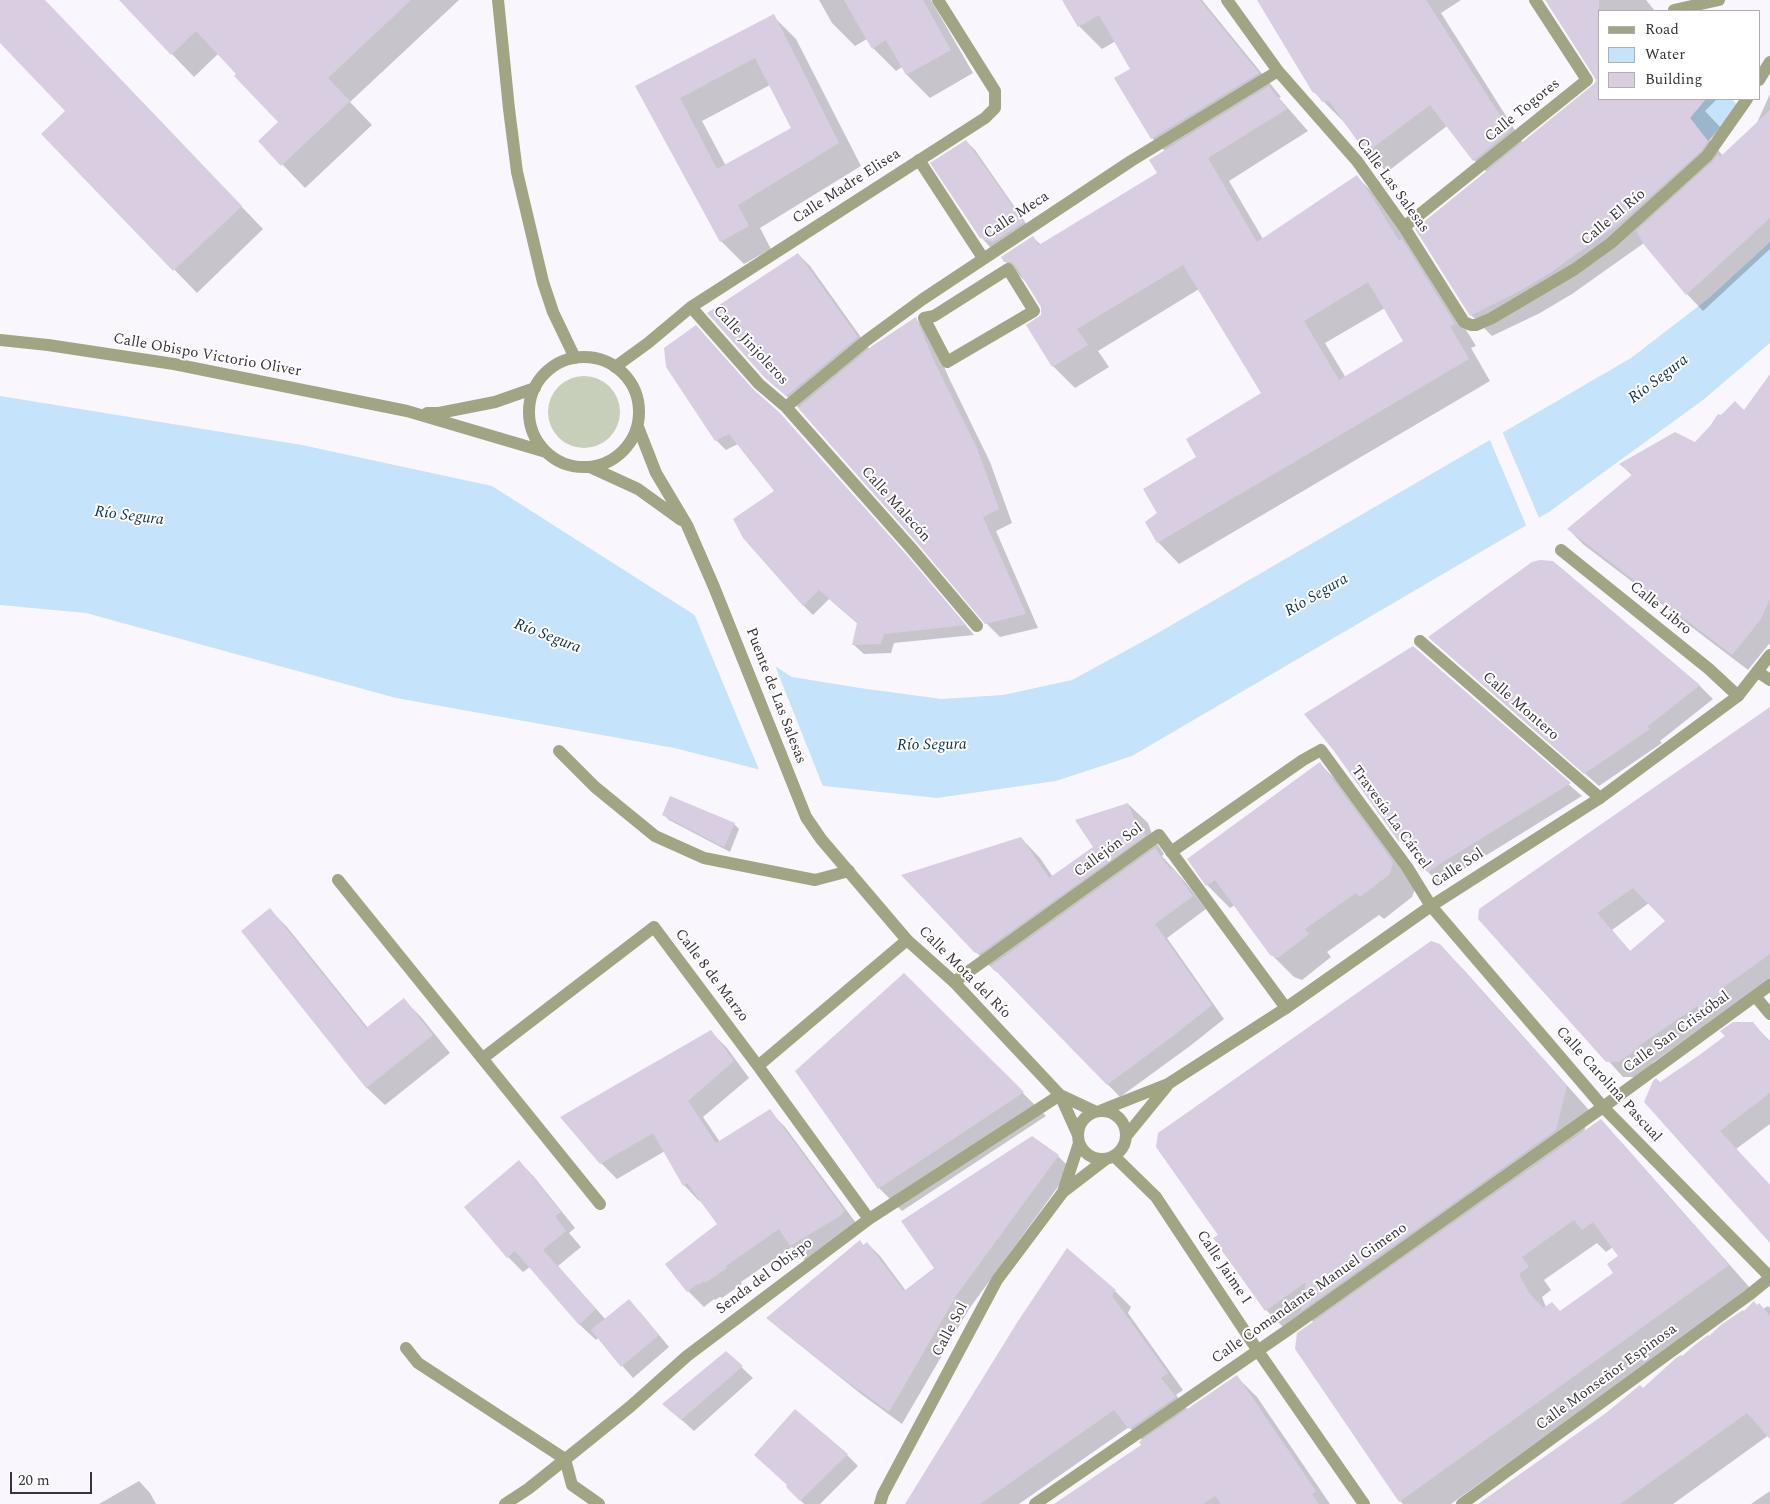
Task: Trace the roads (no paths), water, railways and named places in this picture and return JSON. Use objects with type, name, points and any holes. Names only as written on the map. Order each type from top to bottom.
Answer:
[{"type":"street","points":[[498,0],[508,109],[517,172],[543,282],[553,312],[575,358]]},
{"type":"street","name":"Calle Madre Elisea","points":[[616,367],[691,307],[985,118],[995,108],[996,92],[938,0]]},
{"type":"street","name":"Calle Las Salesas","points":[[1227,0],[1278,71],[1357,162],[1404,227],[1464,322],[1471,325]]},
{"type":"street","name":"Calle Togores","points":[[1404,227],[1587,80],[1535,0]]},
{"type":"street","points":[[1665,0],[1673,10]]},
{"type":"street","points":[[1678,10],[1719,0]]},
{"type":"street","points":[[1760,78],[1770,62]]},
{"type":"street","name":"Calle Meca","points":[[786,407],[867,340],[923,298],[1132,162],[1278,71]]},
{"type":"street","name":"Calle El Río","points":[[1471,325],[1476,325],[1492,318],[1576,269],[1611,242],[1707,156],[1746,100]]},
{"type":"street","points":[[919,160],[983,258]]},
{"type":"street","points":[[1008,268],[1034,310],[947,362],[924,318],[934,316],[1008,268]]},
{"type":"street","name":"Calle Jinjoleros","points":[[691,307],[759,384],[786,407]]},
{"type":"street","name":"Calle Obispo Victorio Oliver","points":[[0,340],[48,345],[174,364],[407,411],[546,452]]},
{"type":"street","points":[[588,357],[602,360],[616,367],[628,378],[636,393],[639,410],[638,427],[631,442],[620,454],[606,462],[590,467],[574,467],[559,462],[546,452],[536,438],[530,422],[530,404],[535,388],[545,374],[558,364],[575,358],[588,357]]},
{"type":"street","name":"Calle Obispo Victorio Oliver","points":[[407,411],[438,413],[495,402],[535,388]]},
{"type":"street","name":"Calle Malecón","points":[[786,407],[911,548],[977,626]]},
{"type":"street","points":[[638,427],[656,473],[687,525]]},
{"type":"street","points":[[590,467],[638,489],[687,525]]},
{"type":"street","name":"Puente de Las Salesas","points":[[687,525],[714,587],[806,817]]},
{"type":"street","name":"Calle Libro","points":[[1561,550],[1709,669],[1738,696]]},
{"type":"street","name":"Calle Montero","points":[[1420,641],[1600,798]]},
{"type":"street","name":"Calle Sol","points":[[1098,1111],[1168,1084],[1286,1008],[1431,906],[1600,798],[1738,696],[1770,655]]},
{"type":"street","points":[[1758,672],[1770,680]]},
{"type":"street","name":"Travesía La Cárcel","points":[[1171,852],[1303,760],[1321,750],[1407,867],[1431,906]]},
{"type":"street","points":[[559,751],[594,788],[655,836],[704,858],[815,880],[848,871]]},
{"type":"street","name":"Calle Mota del Río","points":[[806,817],[821,839],[907,940],[954,982],[1060,1095],[1078,1139]]},
{"type":"street","name":"Callejón Sol","points":[[954,982],[1159,835],[1286,1008]]},
{"type":"street","points":[[338,880],[600,1204]]},
{"type":"street","name":"Calle Carolina Pascual","points":[[1431,906],[1603,1108],[1770,1278]]},
{"type":"street","name":"Calle 8 de Marzo","points":[[483,1058],[654,927],[869,1219]]},
{"type":"street","points":[[758,1066],[907,940]]},
{"type":"street","name":"Calle San Cristóbal","points":[[1603,1108],[1770,984]]},
{"type":"street","points":[[1754,996],[1770,1014]]},
{"type":"street","name":"Calle Sol","points":[[1127,1135],[1168,1084]]},
{"type":"street","name":"Calle Mota del Río","points":[[1060,1095],[1098,1111]]},
{"type":"street","name":"Senda del Obispo","points":[[505,1504],[631,1406],[687,1356],[869,1219],[1060,1095]]},
{"type":"street","name":"Calle Comandante Manuel Gimeno","points":[[1035,1504],[1258,1351],[1603,1108]]},
{"type":"street","points":[[1098,1111],[1109,1111],[1122,1119],[1127,1135],[1126,1144],[1121,1150],[1110,1157],[1098,1159],[1090,1156],[1084,1150],[1078,1139],[1082,1120],[1098,1111]]},
{"type":"street","name":"Calle Sol","points":[[1063,1192],[1078,1139]]},
{"type":"street","name":"Calle Sol","points":[[874,1504],[881,1499],[996,1280],[1063,1192],[1110,1157]]},
{"type":"street","name":"Calle Jaime I","points":[[1110,1157],[1156,1197],[1258,1351],[1364,1504]]},
{"type":"street","name":"Calle Monseñor Espinosa","points":[[1462,1504],[1770,1278]]},
{"type":"street","points":[[406,1348],[418,1363],[565,1459],[572,1485],[599,1504]]},
{"type":"water","points":[[1695,100],[1733,100],[1738,106],[1708,141],[1690,118],[1700,105]]},
{"type":"water","name":"Río Segura","points":[[1770,242],[1770,343],[1703,400],[1549,512],[1132,756],[1056,781],[937,798],[824,786],[674,748],[396,698],[86,613],[0,605],[0,396],[302,445],[492,486],[792,677],[941,699],[1003,695],[1072,680],[1151,637],[1631,358],[1709,298]]}]
